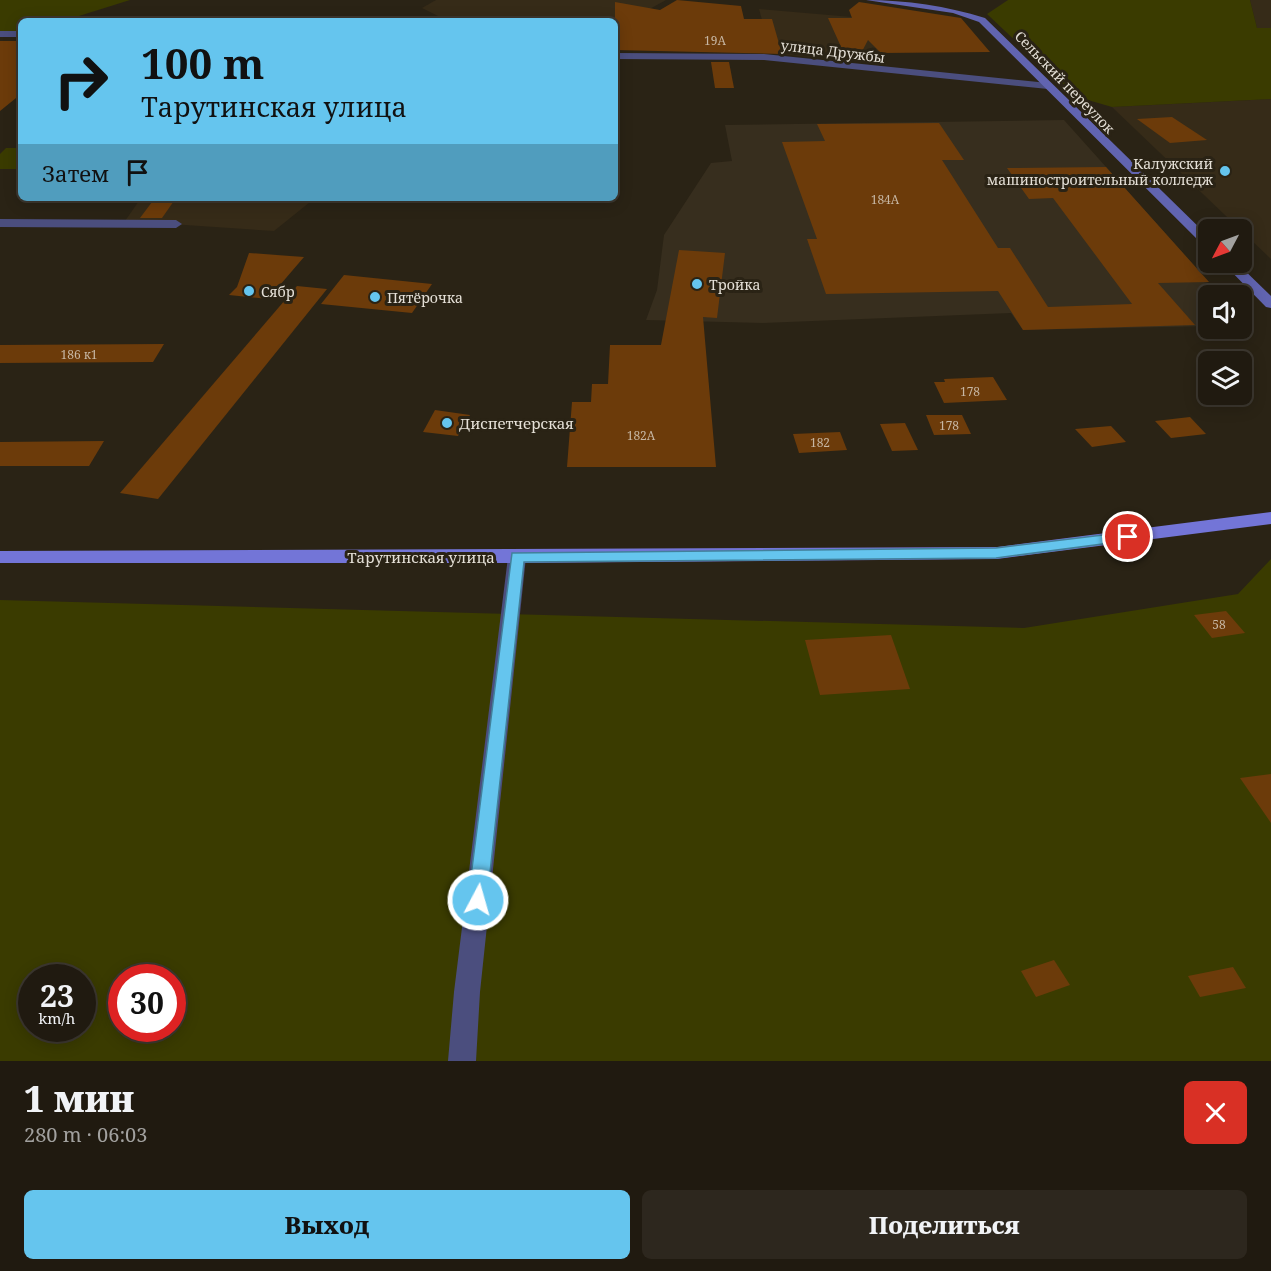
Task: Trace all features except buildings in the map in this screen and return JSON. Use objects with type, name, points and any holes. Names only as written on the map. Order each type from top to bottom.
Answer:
[{"type":"main road","name":"Тарутинская улица","points":[[0,556],[517,557],[996,553],[1271,518]]},
{"type":"street","name":"Сельский переулок","points":[[870,0],[954,11],[982,20],[1198,233]]},
{"type":"street","points":[[0,34],[18,34]]},
{"type":"street","name":"улица Дружбы","points":[[618,56],[764,57],[901,73],[1048,86]]},
{"type":"street","points":[[0,223],[176,224]]},
{"type":"street","points":[[1239,273],[1271,304]]},
{"type":"street","points":[[462,1061],[467,992],[517,557]]},
{"type":"shaded area","points":[[0,0],[130,0],[73,18],[18,18],[18,31],[0,32]]},
{"type":"shaded area","points":[[436,0],[666,0],[618,26],[618,18],[442,18],[422,8]]},
{"type":"shaded area","points":[[1008,0],[1250,0],[1257,28],[1271,28],[1271,99],[1112,107],[1074,96],[987,14]]},
{"type":"shaded area","points":[[1250,0],[1271,0],[1271,28],[1257,28]]},
{"type":"shaded area","points":[[759,9],[852,17],[876,42],[887,65],[771,53]]},
{"type":"shaded area","name":"Калужский машиностроительный колледж","points":[[1271,99],[1271,259],[1252,241],[1252,219],[1229,219],[1112,107]]},
{"type":"shaded area","points":[[1064,120],[1198,270],[1198,273],[1201,273],[1209,282],[1204,283],[1206,285],[1198,285],[1198,326],[1023,330],[1011,313],[763,323],[646,320],[657,290],[664,235],[711,163],[732,161],[725,125]]},
{"type":"shaded area","points":[[6,148],[18,148],[18,169],[0,169],[0,154]]},
{"type":"shaded area","points":[[139,201],[311,201],[274,231],[125,221]]},
{"type":"shaded area","points":[[1271,559],[1271,1061],[0,1061],[0,600],[1024,628],[1238,594]]},
{"type":"place","name":"Калужский машиностроительный колледж","points":[[1225,171]]},
{"type":"place","name":"Тройка","points":[[697,284]]},
{"type":"place","name":"Сябр","points":[[249,291]]},
{"type":"place","name":"Пятёрочка","points":[[375,297]]},
{"type":"place","name":"Диспетчерская","points":[[447,423]]},
{"type":"route","points":[[478,900],[517,557],[996,553],[1128,537]]}]
